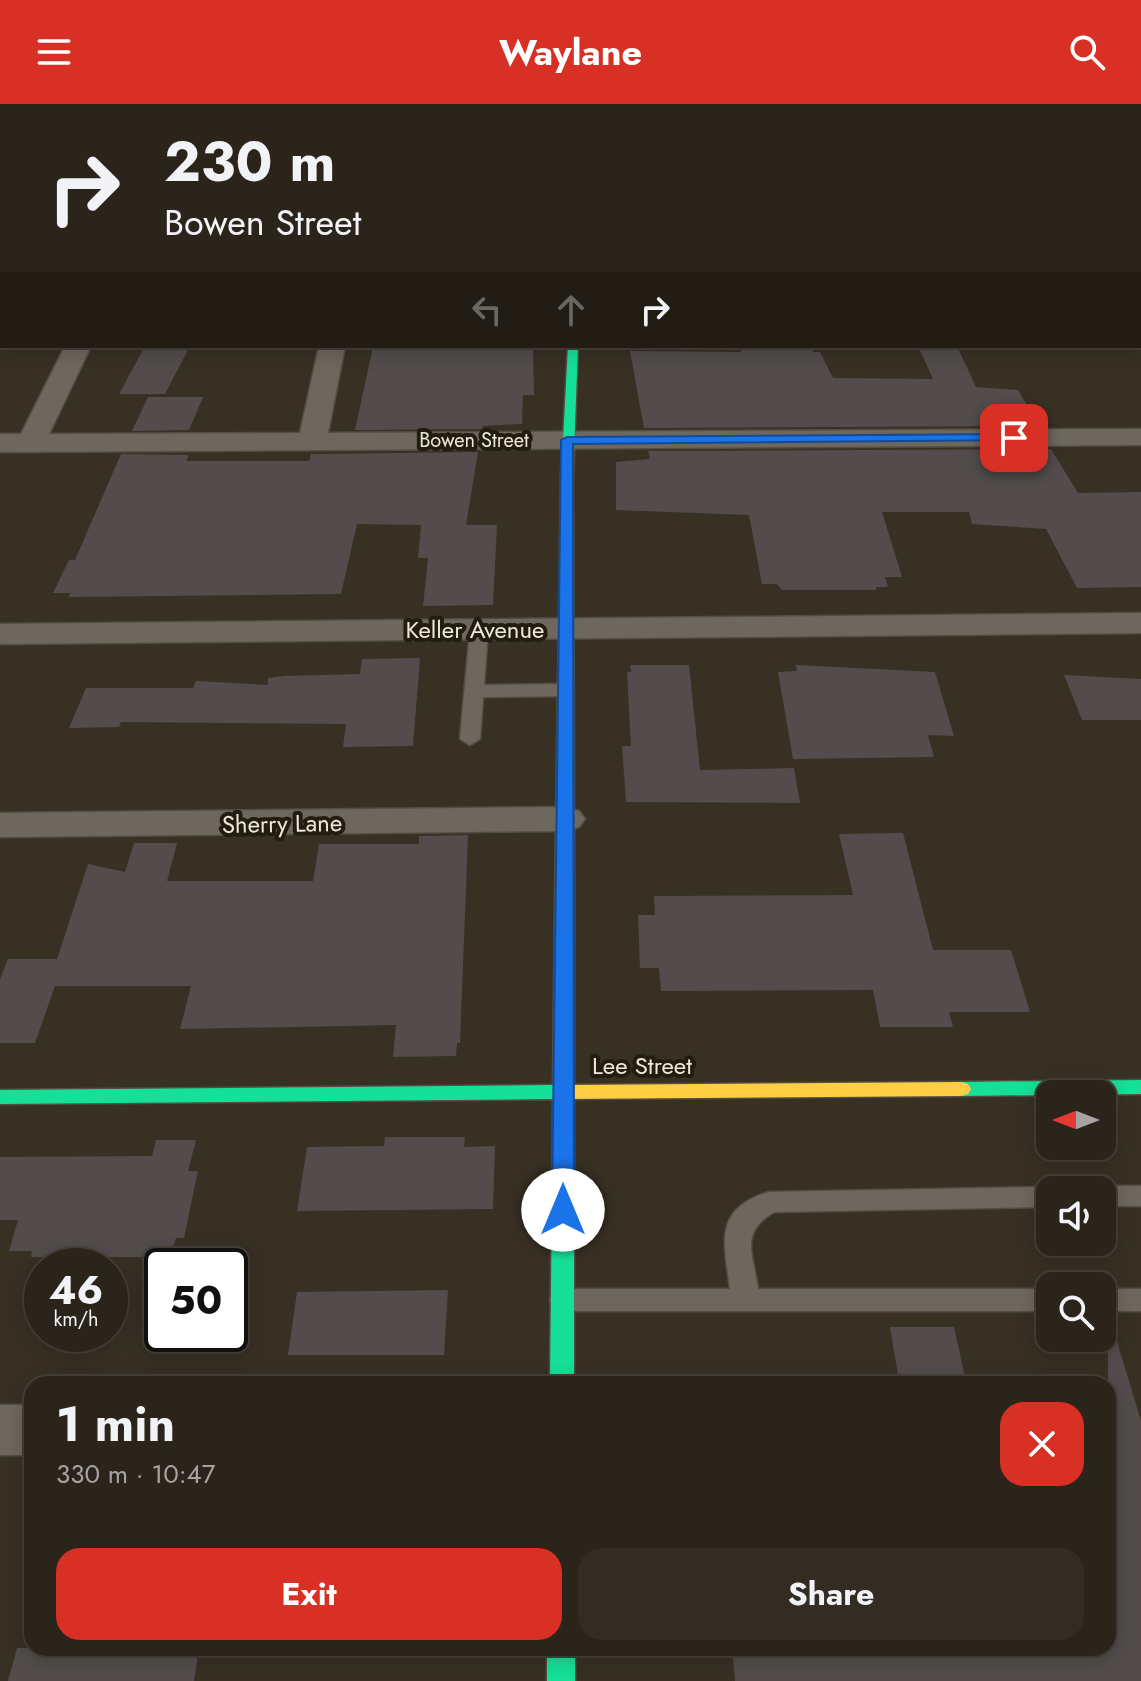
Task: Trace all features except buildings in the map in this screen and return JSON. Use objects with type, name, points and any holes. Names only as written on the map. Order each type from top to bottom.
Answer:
[{"type":"main road","points":[[562,1376],[567,440],[573,348]]},
{"type":"main road","name":"Lee Street","points":[[0,1097],[1141,1087]]},
{"type":"main road","points":[[561,1656],[561,1681]]},
{"type":"street","points":[[31,443],[77,348]]},
{"type":"street","points":[[313,440],[332,348]]},
{"type":"street","name":"Bowen Street","points":[[0,443],[1141,437]]},
{"type":"street","name":"Keller Avenue","points":[[0,634],[1141,623]]},
{"type":"street","name":"Sherry Lane","points":[[0,825],[565,819]]},
{"type":"street","points":[[0,1430],[24,1430]]},
{"type":"lane","points":[[470,739],[479,630]]},
{"type":"lane","points":[[474,691],[565,690]]},
{"type":"lane","points":[[1116,1196],[1141,1196]]},
{"type":"lane","points":[[745,1300],[737,1231],[747,1215],[769,1202],[1036,1197]]},
{"type":"lane","points":[[562,1300],[1036,1300]]},
{"type":"lane","points":[[1116,1300],[1141,1300]]},
{"type":"traffic: fast","points":[[567,478],[573,348]]},
{"type":"traffic: fast","points":[[562,1376],[565,826]]},
{"type":"traffic: fast","points":[[961,1089],[1141,1087]]},
{"type":"traffic: fast","points":[[0,1097],[563,1092]]},
{"type":"traffic: fast","points":[[561,1656],[561,1681]]},
{"type":"traffic: slow","points":[[565,826],[567,478]]},
{"type":"traffic: slow","points":[[563,1092],[961,1089]]},
{"type":"route","points":[[563,1210],[567,440],[1014,438]]}]
